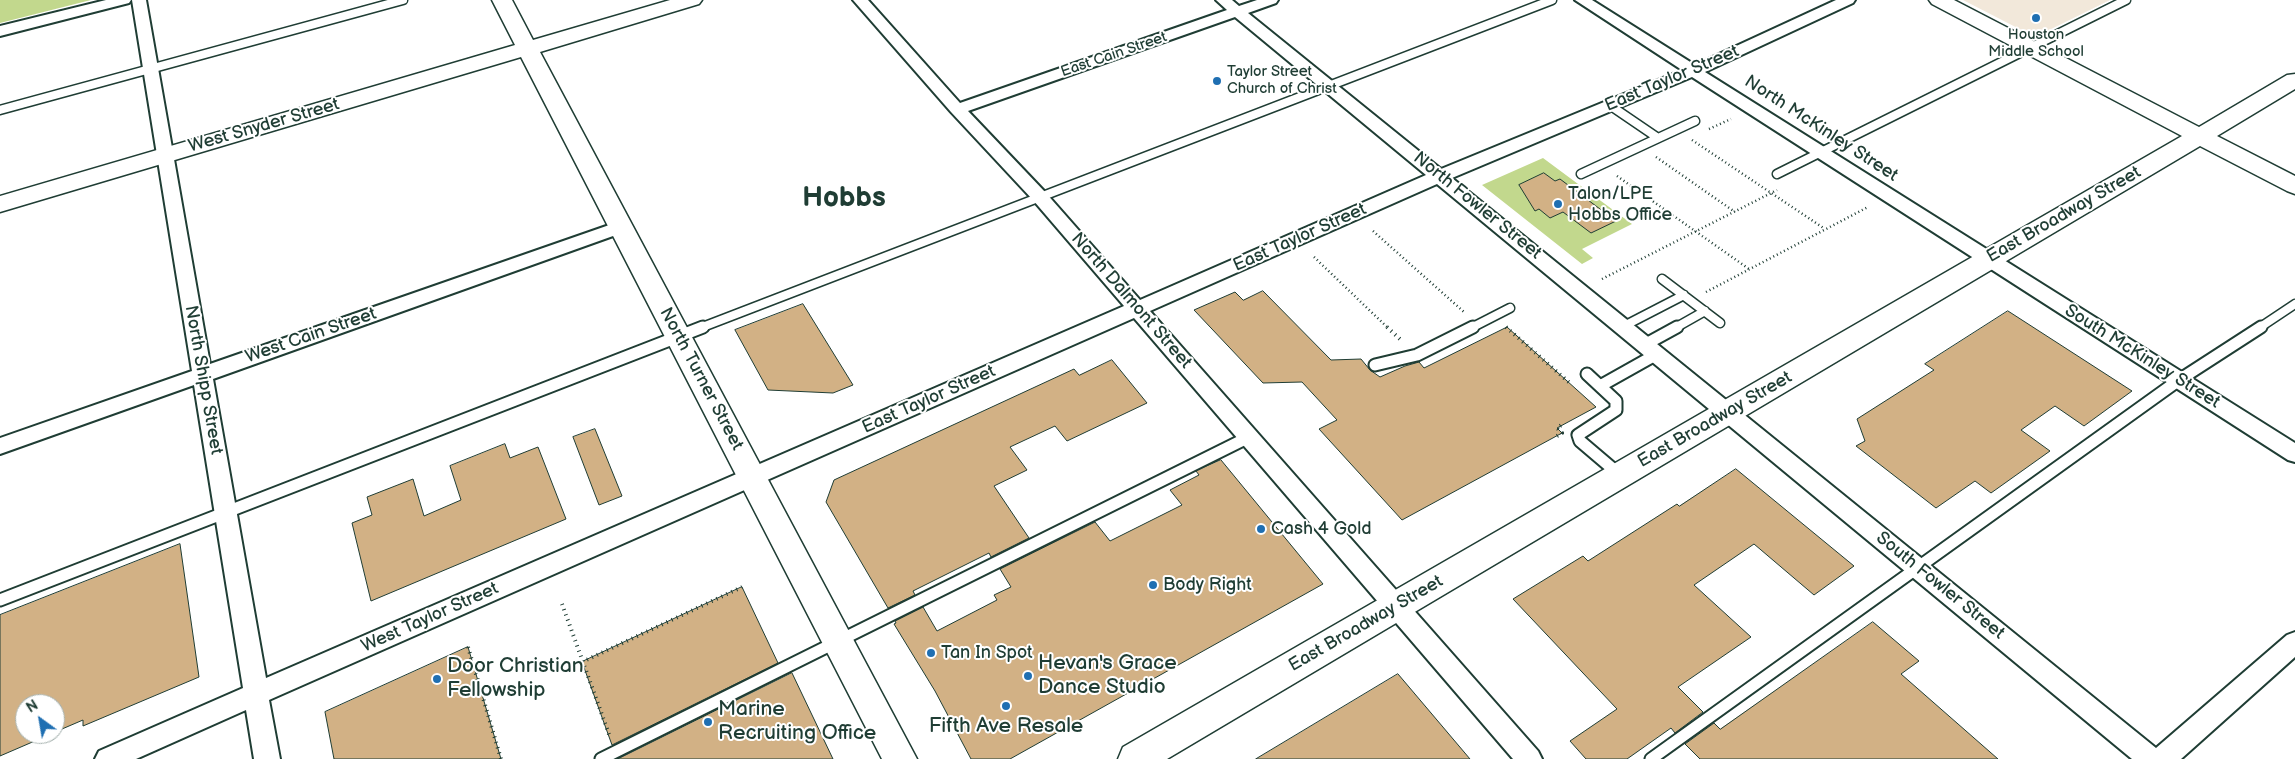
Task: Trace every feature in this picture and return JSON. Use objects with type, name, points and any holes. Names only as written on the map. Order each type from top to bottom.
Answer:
[{"type":"main road","name":"North Turner Street","points":[[502,0],[900,759]]},
{"type":"main road","name":"West Snyder Street","points":[[0,204],[692,0]]},
{"type":"main road","points":[[1939,0],[2295,186]]},
{"type":"main road","name":"East Broadway Street","points":[[1135,759],[2295,80]]},
{"type":"street","points":[[0,31],[124,0]]},
{"type":"street","name":"North Shipp Street","points":[[139,0],[267,759]]},
{"type":"street","name":"North Dalmont Street","points":[[860,0],[957,109],[1039,196],[1529,759]]},
{"type":"street","name":"North Fowler Street","points":[[1224,0],[1729,412]]},
{"type":"street","name":"East Cain Street","points":[[957,109],[1271,0]]},
{"type":"street","name":"North McKinley Street","points":[[1582,0],[1988,259]]},
{"type":"street","name":"East Taylor Street","points":[[753,478],[1440,176],[1694,71],[1848,0]]},
{"type":"street","name":"West Cain Street","points":[[0,446],[621,227]]},
{"type":"street","name":"South McKinley Street","points":[[1988,259],[2295,454]]},
{"type":"street","name":"South Fowler Street","points":[[1729,412],[2151,759]]},
{"type":"street","name":"West Taylor Street","points":[[108,759],[753,478]]},
{"type":"street","points":[[2162,759],[2295,642]]},
{"type":"lane","points":[[0,110],[403,0]]},
{"type":"lane","points":[[0,600],[679,338],[1039,196],[1552,0]]},
{"type":"lane","points":[[1777,174],[2126,0]]},
{"type":"lane","points":[[1611,106],[1658,138]]},
{"type":"lane","points":[[1580,174],[1695,121]]},
{"type":"lane","points":[[1662,279],[1720,323]]},
{"type":"lane","points":[[1624,326],[1684,295]]},
{"type":"lane","points":[[1652,759],[2179,380],[2295,304]]},
{"type":"lane","points":[[1375,364],[1417,355],[1510,308]]},
{"type":"lane","points":[[1600,386],[1704,311]]},
{"type":"lane","points":[[1587,374],[1616,402],[1616,410],[1578,435],[1580,441],[1620,476]]},
{"type":"lane","points":[[601,759],[1249,437]]},
{"type":"path","points":[[1690,138],[1825,229]]},
{"type":"path","points":[[1653,156],[1735,212]]},
{"type":"path","points":[[1615,174],[1749,269]]},
{"type":"path","points":[[1602,279],[1785,187]]},
{"type":"path","points":[[1699,296],[1868,207]]},
{"type":"path","points":[[1373,231],[1490,335],[1507,327],[1574,387]]},
{"type":"path","points":[[1314,257],[1417,355]]},
{"type":"path","points":[[1557,436],[1562,433],[1557,428],[1564,424]]},
{"type":"path","points":[[582,662],[742,587]]},
{"type":"path","points":[[562,604],[613,747]]},
{"type":"path","points":[[468,647],[501,759]]},
{"type":"shaded area","name":"Houston Middle School","points":[[1963,0],[2110,0],[2035,37]]},
{"type":"green space","points":[[0,0],[91,0],[0,23]]},
{"type":"green space","points":[[1543,158],[1632,224],[1582,249],[1593,258],[1582,264],[1482,185]]},
{"type":"building","name":"Talon/LPE Hobbs Office","points":[[1544,173],[1555,181],[1560,179],[1616,221],[1591,233],[1563,212],[1550,218],[1539,209],[1535,211],[1519,185]]},
{"type":"building","points":[[1263,291],[1331,360],[1361,359],[1370,370],[1380,377],[1419,362],[1424,368],[1507,327],[1596,407],[1557,428],[1562,433],[1402,520],[1319,429],[1337,420],[1302,382],[1263,383],[1194,310],[1235,292],[1243,300]]},
{"type":"building","points":[[803,304],[853,385],[833,393],[768,390],[735,330]]},
{"type":"building","points":[[2008,311],[2132,391],[2084,426],[2055,406],[2021,430],[2050,451],[1991,493],[1975,481],[1936,508],[1856,446],[1865,441],[1857,419],[1934,370],[1925,364]]},
{"type":"building","points":[[1112,360],[1147,403],[1067,441],[1055,426],[1010,447],[1027,470],[994,486],[1029,538],[991,557],[989,553],[913,591],[915,595],[888,608],[826,502],[834,480],[1074,369],[1079,375]]},
{"type":"building","points":[[595,429],[622,496],[599,505],[573,437]]},
{"type":"building","points":[[505,444],[510,458],[538,447],[566,519],[371,601],[352,523],[372,515],[367,497],[413,479],[424,516],[461,500],[450,466]]},
{"type":"building","points":[[1221,460],[1323,584],[1010,759],[971,759],[935,691],[894,624],[896,623],[895,621],[923,607],[937,631],[997,600],[994,595],[1011,587],[1000,569],[1095,522],[1110,541],[1182,505],[1170,490],[1199,475],[1196,471]]},
{"type":"building","points":[[1736,469],[1854,566],[1814,595],[1754,544],[1694,585],[1751,637],[1678,687],[1703,712],[1675,733],[1671,728],[1627,759],[1586,759],[1570,741],[1617,709],[1513,599],[1583,556],[1588,561]]},
{"type":"building","points":[[180,544],[199,677],[83,726],[83,720],[65,728],[65,694],[15,694],[15,744],[28,744],[0,756],[0,615]]},
{"type":"building","points":[[742,587],[778,663],[612,745],[582,662]]},
{"type":"building","points":[[1873,622],[1919,661],[1901,674],[1998,759],[1700,759],[1685,744],[1714,723],[1720,729]]},
{"type":"building","name":"Door Christian Fellowship","points":[[468,647],[501,759],[334,759],[325,712]]},
{"type":"building","points":[[792,673],[833,759],[618,759]]},
{"type":"building","points":[[1398,674],[1470,759],[1256,759]]},
{"type":"place","name":"Houston Middle School","points":[[2036,18]]},
{"type":"place","name":"Taylor Street Church of Christ","points":[[1217,81]]},
{"type":"place","name":"Talon/LPE Hobbs Office","points":[[1558,204]]},
{"type":"place","name":"Cash 4 Gold","points":[[1261,529]]},
{"type":"place","name":"Body Right","points":[[1153,585]]},
{"type":"place","name":"Tan In Spot","points":[[931,653]]},
{"type":"place","name":"Hevan's Grace Dance Studio","points":[[1028,676]]},
{"type":"place","name":"Door Christian Fellowship","points":[[437,679]]},
{"type":"place","name":"Fifth Ave Resale","points":[[1006,706]]},
{"type":"place","name":"Marine Recruiting Office","points":[[708,722]]},
{"type":"district","name":"Hobbs","points":[[844,199]]}]
